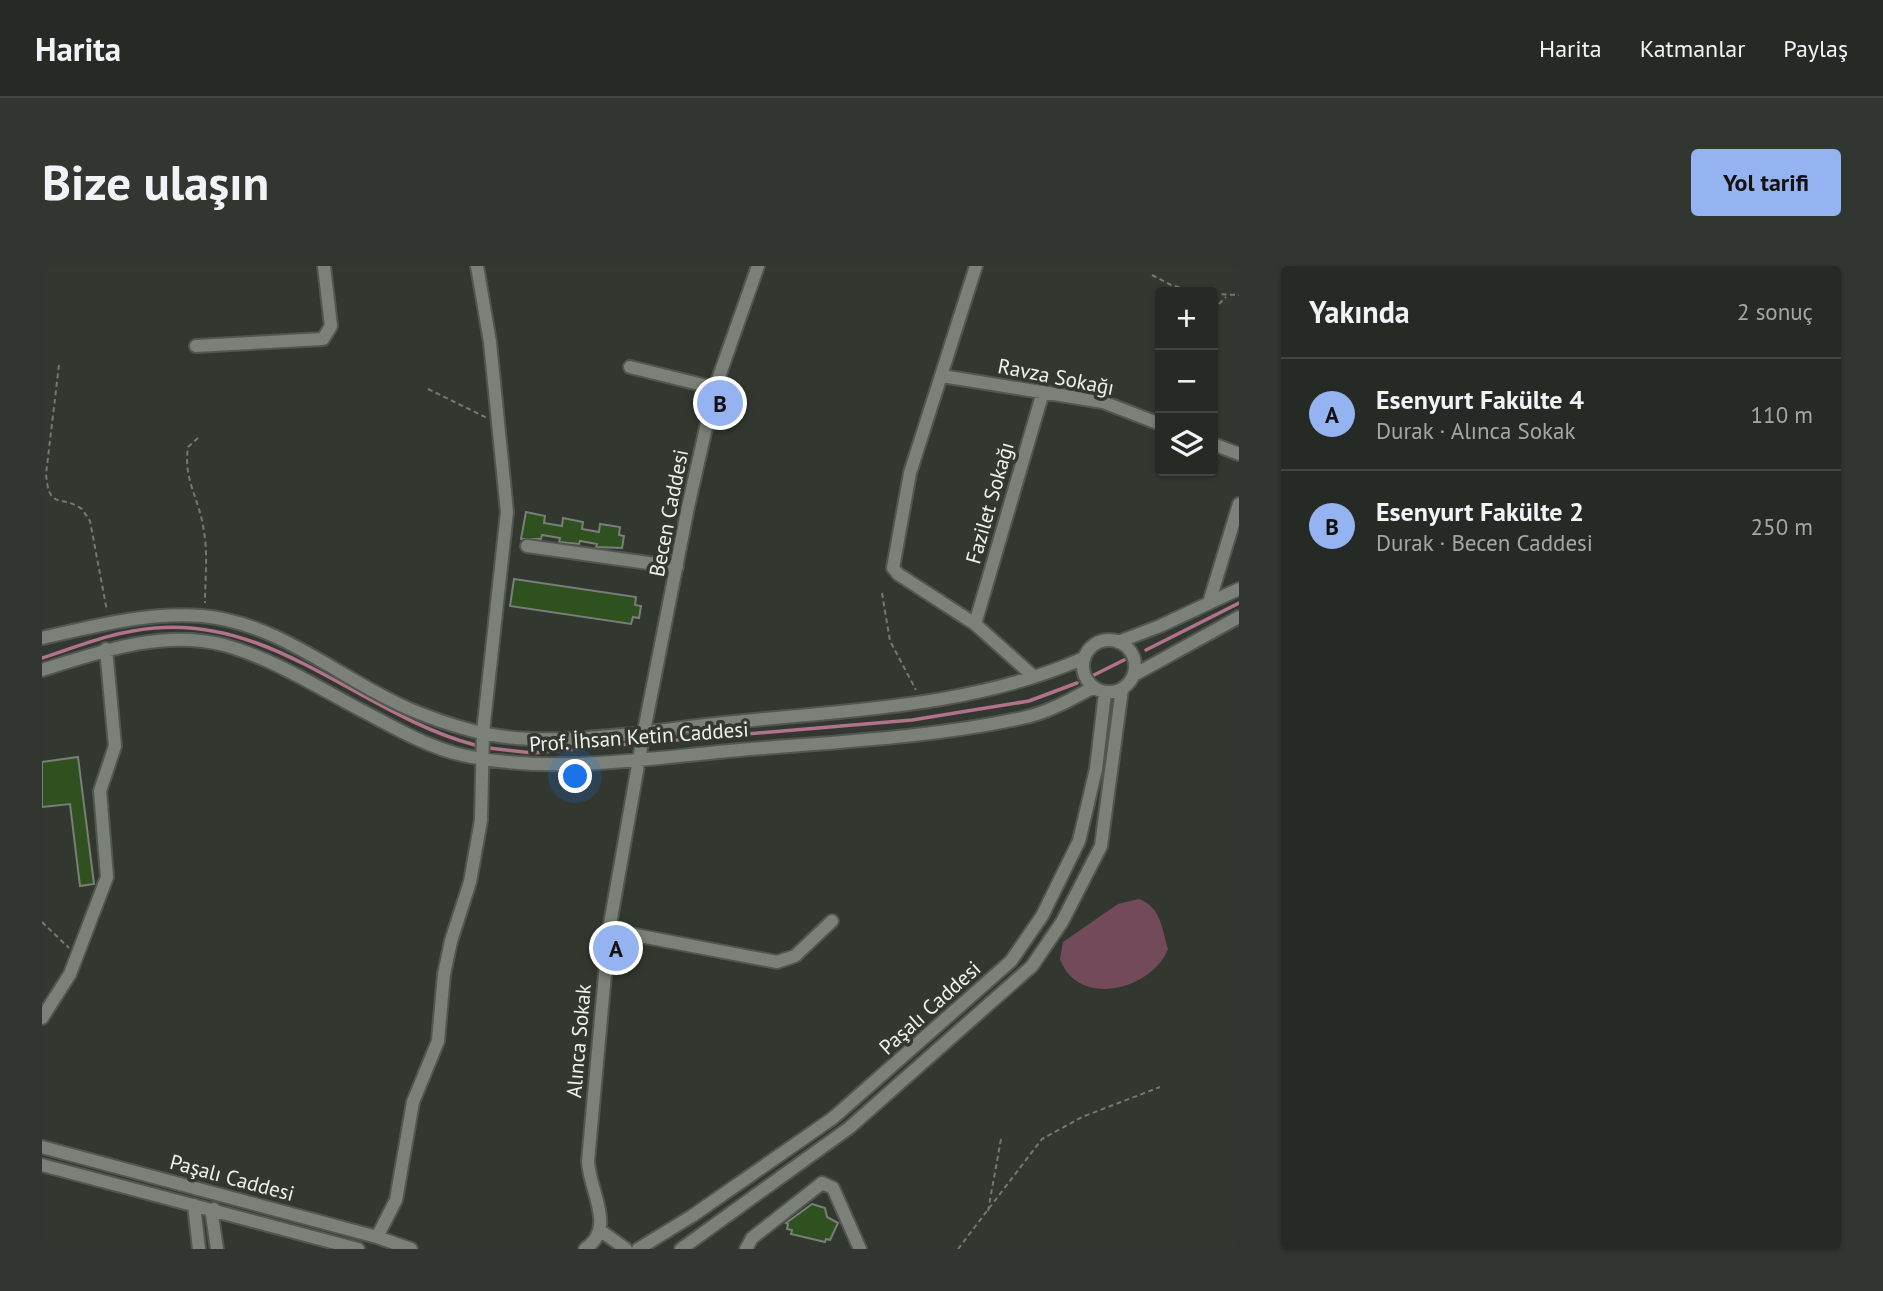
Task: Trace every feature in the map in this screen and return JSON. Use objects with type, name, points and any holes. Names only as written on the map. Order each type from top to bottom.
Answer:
[{"type":"street","points":[[196,346],[323,339],[331,326],[324,266]]},
{"type":"street","points":[[377,1237],[396,1200],[412,1102],[438,1041],[446,963],[470,882],[481,820],[483,732],[507,512],[490,342],[477,266]]},
{"type":"street","name":"Becen Caddesi","points":[[641,758],[677,567],[715,388],[758,266]]},
{"type":"street","points":[[976,266],[910,473],[893,564],[898,574],[975,624],[1033,676]]},
{"type":"street","points":[[630,367],[715,388]]},
{"type":"street","name":"Ravza Sokağı","points":[[942,376],[1103,402],[1155,422]]},
{"type":"street","name":"Fazilet Sokağı","points":[[975,624],[1043,393]]},
{"type":"street","points":[[1218,446],[1239,454]]},
{"type":"street","points":[[1209,603],[1239,505]]},
{"type":"street","points":[[527,546],[677,567]]},
{"type":"street","points":[[1239,589],[1118,642],[1098,643],[1089,649],[1084,658],[1086,681],[1092,688],[1105,693],[1122,689],[1134,675],[1239,617]]},
{"type":"street","name":"Prof. İhsan Ketin Caddesi","points":[[42,638],[109,622],[160,616],[204,616],[285,641],[412,711],[483,732],[540,739],[882,710],[995,688],[1084,658]]},
{"type":"street","name":"Prof. İhsan Ketin Caddesi","points":[[42,670],[106,649],[164,640],[222,644],[276,665],[399,730],[459,755],[519,765],[641,758],[936,733],[1025,718],[1066,702],[1092,688]]},
{"type":"street","points":[[1118,642],[1134,653],[1134,675]]},
{"type":"street","points":[[42,1018],[71,974],[107,877],[100,791],[115,746],[106,649]]},
{"type":"street","name":"Paşalı Caddesi","points":[[681,1249],[849,1128],[1032,967],[1062,922],[1101,846],[1122,689]]},
{"type":"street","name":"Paşalı Caddesi","points":[[638,1249],[692,1216],[833,1118],[1011,961],[1042,916],[1079,841],[1096,769],[1105,693]]},
{"type":"street","name":"Alınca Sokak","points":[[601,1231],[601,1215],[589,1179],[588,1161],[609,930],[641,758]]},
{"type":"street","points":[[609,930],[777,961],[795,956],[832,921]]},
{"type":"street","name":"Paşalı Caddesi","points":[[42,1147],[377,1237],[411,1249]]},
{"type":"street","name":"Paşalı Caddesi","points":[[42,1165],[358,1249]]},
{"type":"street","points":[[746,1249],[752,1238],[821,1182],[834,1188],[860,1249]]},
{"type":"street","points":[[194,1205],[199,1249]]},
{"type":"street","points":[[214,1209],[212,1215],[217,1249]]},
{"type":"street","points":[[585,1249],[601,1231],[626,1249]]},
{"type":"path","points":[[1152,275],[1178,287]]},
{"type":"path","points":[[1218,295],[1239,295]]},
{"type":"path","points":[[1218,305],[1226,296]]},
{"type":"path","points":[[59,365],[46,474],[47,490],[56,501],[82,509],[90,521],[109,622]]},
{"type":"path","points":[[428,389],[497,423]]},
{"type":"path","points":[[198,438],[188,447],[187,478],[198,499],[205,534],[204,616]]},
{"type":"path","points":[[882,593],[894,652],[922,702]]},
{"type":"path","points":[[42,922],[78,956]]},
{"type":"path","points":[[958,1249],[1042,1139],[1082,1117],[1160,1087]]},
{"type":"path","points":[[988,1212],[1001,1139]]},
{"type":"shaded area","points":[[1139,899],[1152,907],[1162,926],[1168,949],[1160,963],[1147,975],[1115,988],[1098,989],[1082,984],[1069,975],[1060,959],[1063,942],[1118,904]]},
{"type":"building","points":[[526,512],[545,516],[544,523],[562,526],[563,518],[583,522],[582,529],[599,532],[600,524],[620,527],[619,535],[624,536],[622,548],[596,547],[597,544],[580,541],[579,544],[559,542],[560,538],[542,535],[541,539],[521,539]]},
{"type":"building","points":[[514,579],[636,597],[635,605],[641,606],[639,618],[633,617],[631,624],[510,606]]},
{"type":"building","points":[[78,757],[94,884],[80,886],[70,804],[42,807],[42,762]]},
{"type":"building","points":[[812,1204],[825,1208],[827,1217],[838,1223],[830,1240],[826,1239],[825,1242],[791,1234],[792,1230],[787,1229],[786,1223]]},
{"type":"waterway","points":[[1146,650],[1239,603]]},
{"type":"waterway","points":[[42,658],[126,632],[155,628],[199,629],[240,638],[280,653],[395,713],[475,745]]},
{"type":"waterway","points":[[1090,677],[1124,660]]},
{"type":"waterway","points":[[653,742],[912,720],[1029,701],[1077,683]]},
{"type":"waterway","points":[[489,748],[533,753],[629,744]]},
{"type":"place","name":"Esenyurt Fakülte 2","points":[[720,403]]},
{"type":"place","name":"Esenyurt Fakülte 4","points":[[616,948]]}]
